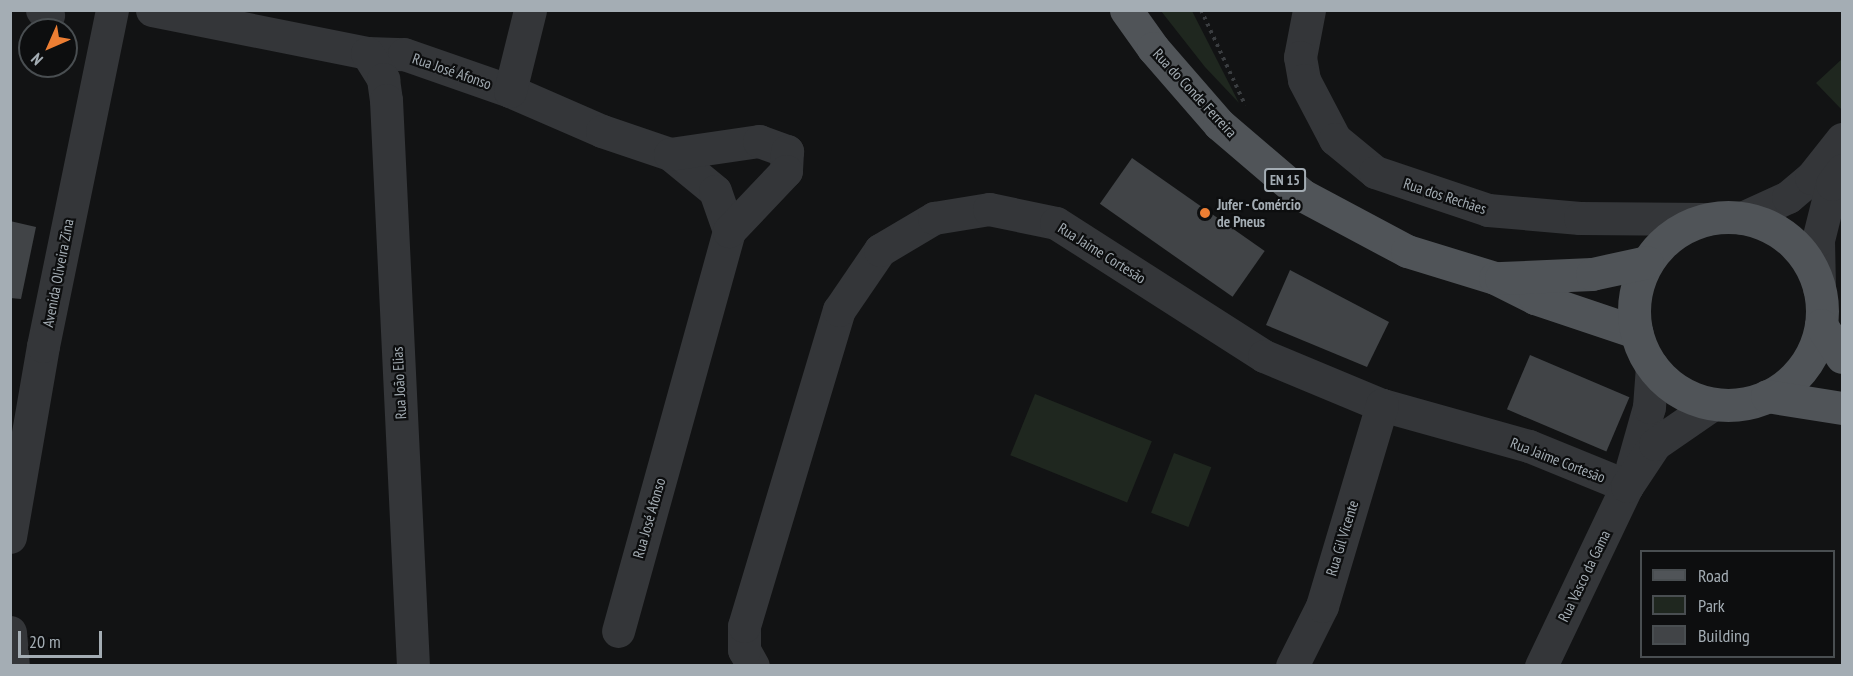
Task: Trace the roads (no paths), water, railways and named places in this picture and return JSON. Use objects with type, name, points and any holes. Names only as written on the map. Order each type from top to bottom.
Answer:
[{"type":"main road","name":"Rua do Conde Ferreira","points":[[1126,10],[1152,48],[1219,124],[1302,195],[1407,251],[1495,278],[1535,297],[1636,332]]},
{"type":"main road","points":[[1742,218],[1761,223],[1791,242],[1813,271],[1819,288],[1821,325],[1808,360],[1797,375],[1767,396],[1741,404],[1713,404],[1679,391],[1652,366],[1636,332],[1635,296],[1647,262],[1672,235],[1706,219],[1742,218]]},
{"type":"main road","name":"Rua do Conde Ferreira","points":[[1495,278],[1592,274],[1647,262]]},
{"type":"main road","points":[[1821,325],[1842,357]]},
{"type":"main road","points":[[1767,396],[1842,408]]},
{"type":"street","name":"Avenida Oliveira Zina","points":[[10,537],[43,346],[112,10]]},
{"type":"street","name":"Rua José Afonso","points":[[152,10],[217,17],[367,53],[404,54],[425,64],[510,90],[602,131],[670,154],[715,191],[729,231]]},
{"type":"street","points":[[510,90],[530,10]]},
{"type":"street","name":"Rua dos Rechães","points":[[1309,10],[1300,57],[1308,90],[1335,139],[1375,172],[1488,210],[1580,218],[1706,219]]},
{"type":"street","name":"Rua João Elias","points":[[367,53],[383,79],[386,100],[413,666]]},
{"type":"street","points":[[386,100],[391,85],[425,64]]},
{"type":"street","points":[[1742,218],[1788,197],[1811,178],[1842,139]]},
{"type":"street","name":"Rua José Afonso","points":[[618,632],[729,231],[786,171],[787,151],[759,141],[670,154]]},
{"type":"street","points":[[1819,288],[1818,240],[1832,184],[1842,170]]},
{"type":"street","name":"Rua Jaime Cortesão","points":[[753,666],[744,650],[744,626],[839,310],[880,250],[934,218],[989,209],[1056,223],[1264,356],[1382,405],[1529,446],[1627,486]]},
{"type":"street","name":"Rua Vasco da Gama","points":[[1627,486],[1649,407],[1652,366]]},
{"type":"street","name":"Rua Vasco da Gama","points":[[1541,666],[1627,486],[1655,444],[1713,404]]},
{"type":"street","name":"Rua Gil Vicente","points":[[1292,666],[1322,606],[1382,405]]},
{"type":"street","points":[[10,632],[13,666]]},
{"type":"place","name":"Jufer - Comércio de Pneus","points":[[1205,213]]}]
